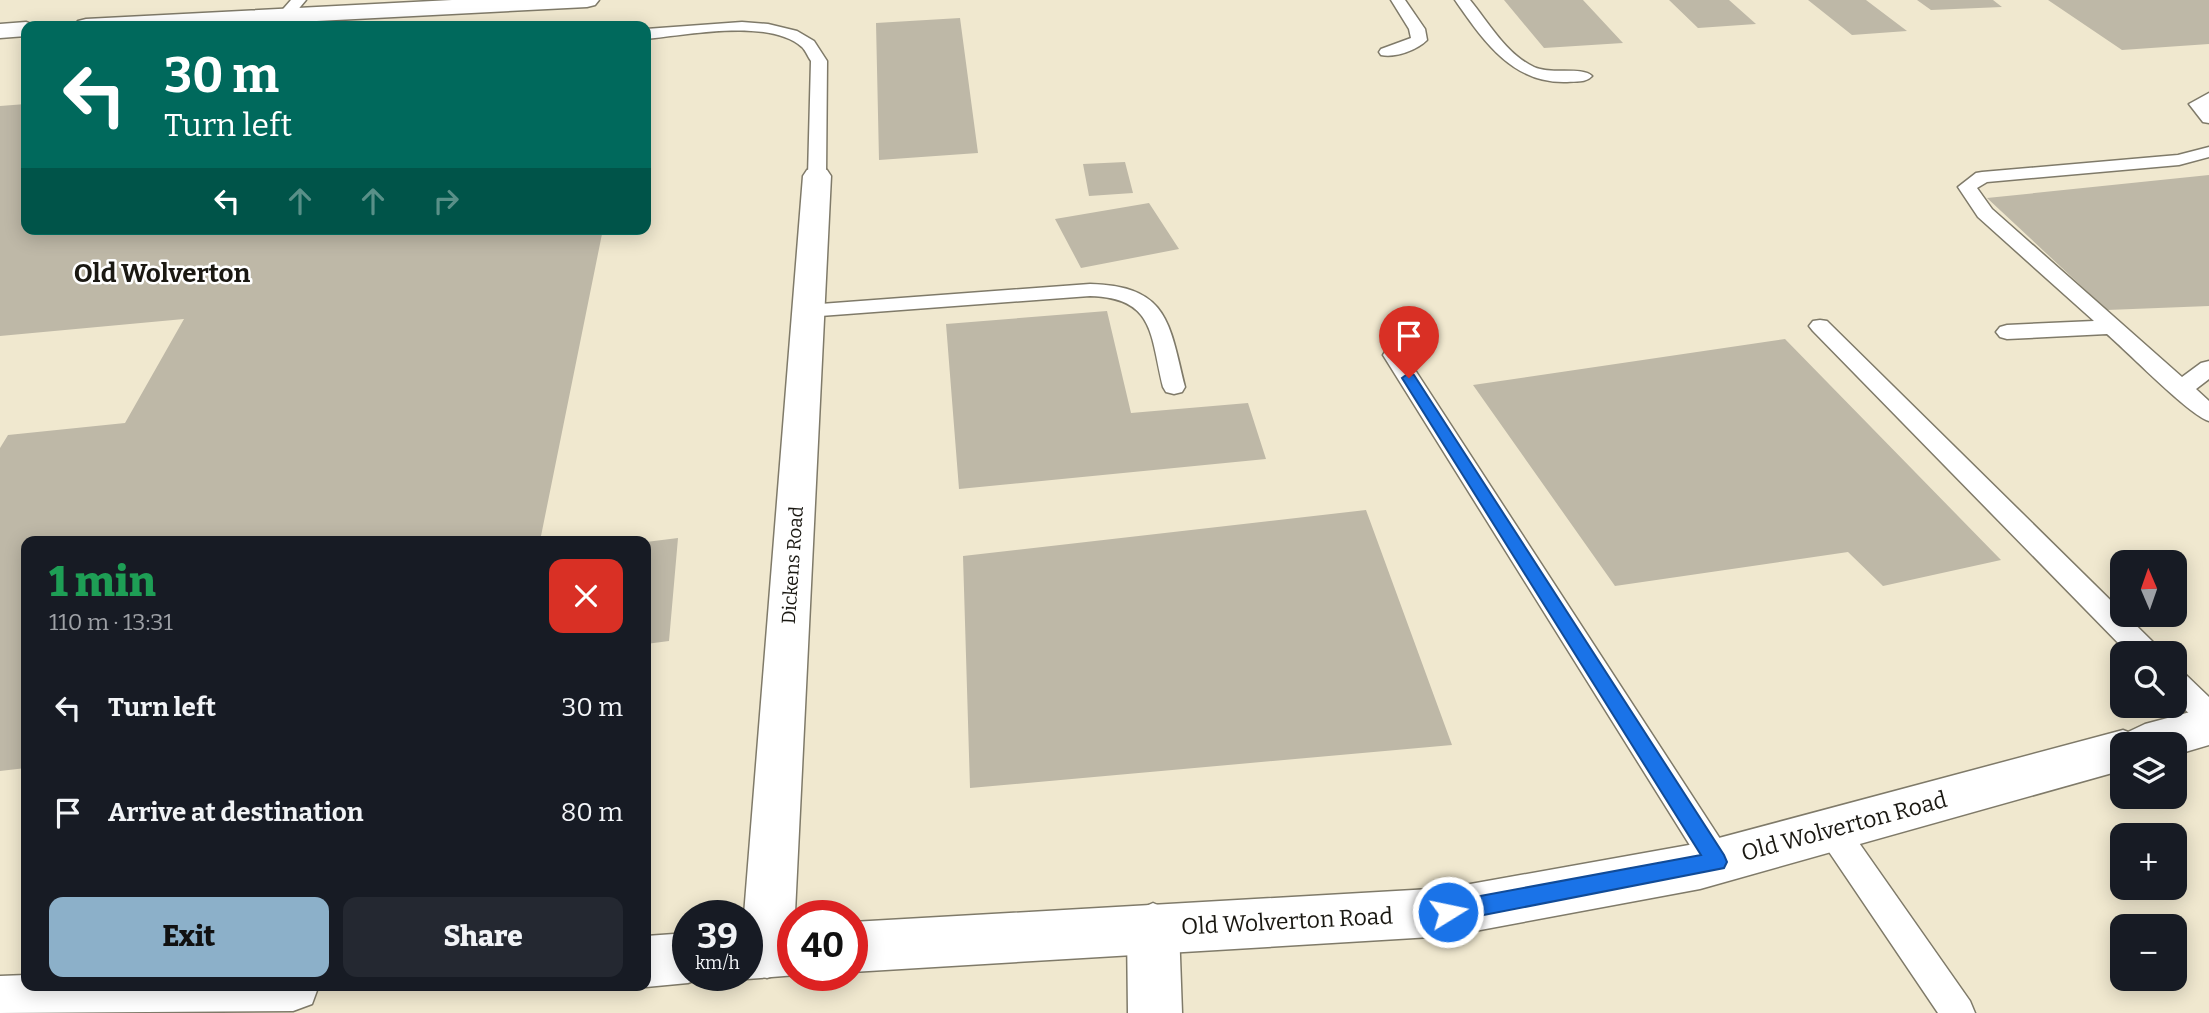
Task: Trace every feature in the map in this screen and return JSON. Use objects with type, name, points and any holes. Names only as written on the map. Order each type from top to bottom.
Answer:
[{"type":"street","points":[[143,21],[292,8],[587,0]]},
{"type":"street","points":[[0,31],[21,29]]},
{"type":"street","name":"Dickens Road","points":[[769,953],[817,176]]},
{"type":"street","points":[[2187,732],[2209,726]]},
{"type":"street","name":"Old Wolverton Road","points":[[868,946],[1448,912],[1717,862],[2110,754]]},
{"type":"street","points":[[1153,928],[1155,1013]]},
{"type":"street","points":[[651,961],[672,959]]},
{"type":"street","points":[[0,1003],[195,991]]},
{"type":"lane","points":[[1387,52],[1409,46],[1419,40],[1417,29],[1398,0]]},
{"type":"lane","points":[[1462,0],[1509,57],[1524,69],[1543,77],[1584,76]]},
{"type":"lane","points":[[651,34],[747,27],[781,31],[796,36],[813,47],[820,61],[817,176]]},
{"type":"lane","points":[[2209,98],[2197,104],[2209,118]]},
{"type":"lane","points":[[2209,152],[2179,160],[1982,177],[1967,187],[1985,213],[2180,390],[2209,413]]},
{"type":"lane","points":[[807,310],[1090,290],[1119,291],[1132,295],[1150,308],[1174,387]]},
{"type":"lane","points":[[1820,326],[2134,641]]},
{"type":"lane","points":[[2007,332],[2111,327]]},
{"type":"lane","points":[[1394,355],[1717,862]]},
{"type":"lane","points":[[2180,390],[2209,368]]},
{"type":"lane","points":[[2187,694],[2209,715]]},
{"type":"lane","points":[[1832,830],[1958,1013]]},
{"type":"shaded area","points":[[0,0],[2209,0],[2209,1013],[0,1013]]},
{"type":"building","points":[[1504,0],[1583,0],[1623,43],[1544,48]]},
{"type":"building","points":[[1669,0],[1729,0],[1756,24],[1698,28]]},
{"type":"building","points":[[1808,0],[1866,0],[1907,31],[1852,35]]},
{"type":"building","points":[[1917,0],[1993,0],[2002,7],[1931,10]]},
{"type":"building","points":[[2048,0],[2209,0],[2209,44],[2122,50]]},
{"type":"building","points":[[960,18],[978,153],[879,160],[876,23]]},
{"type":"building","points":[[21,104],[21,235],[602,235],[541,536],[21,536],[21,769],[0,771],[0,448],[8,435],[125,423],[184,319],[0,336],[0,106]]},
{"type":"building","points":[[1125,162],[1133,193],[1089,196],[1083,164]]},
{"type":"building","points":[[2209,175],[2209,306],[2107,310],[1987,198]]},
{"type":"building","points":[[1149,203],[1179,249],[1081,268],[1055,219]]},
{"type":"building","points":[[1107,311],[1131,413],[1248,403],[1266,459],[959,489],[946,324]]},
{"type":"building","points":[[1785,339],[2001,560],[1883,586],[1848,552],[1615,586],[1473,385]]},
{"type":"building","points":[[1366,510],[1452,745],[970,788],[963,556]]},
{"type":"building","points":[[678,538],[669,641],[651,643],[651,541]]},
{"type":"district","name":"Old Wolverton","points":[[162,273]]},
{"type":"route","points":[[1409,378],[1717,862],[1448,912]]}]
